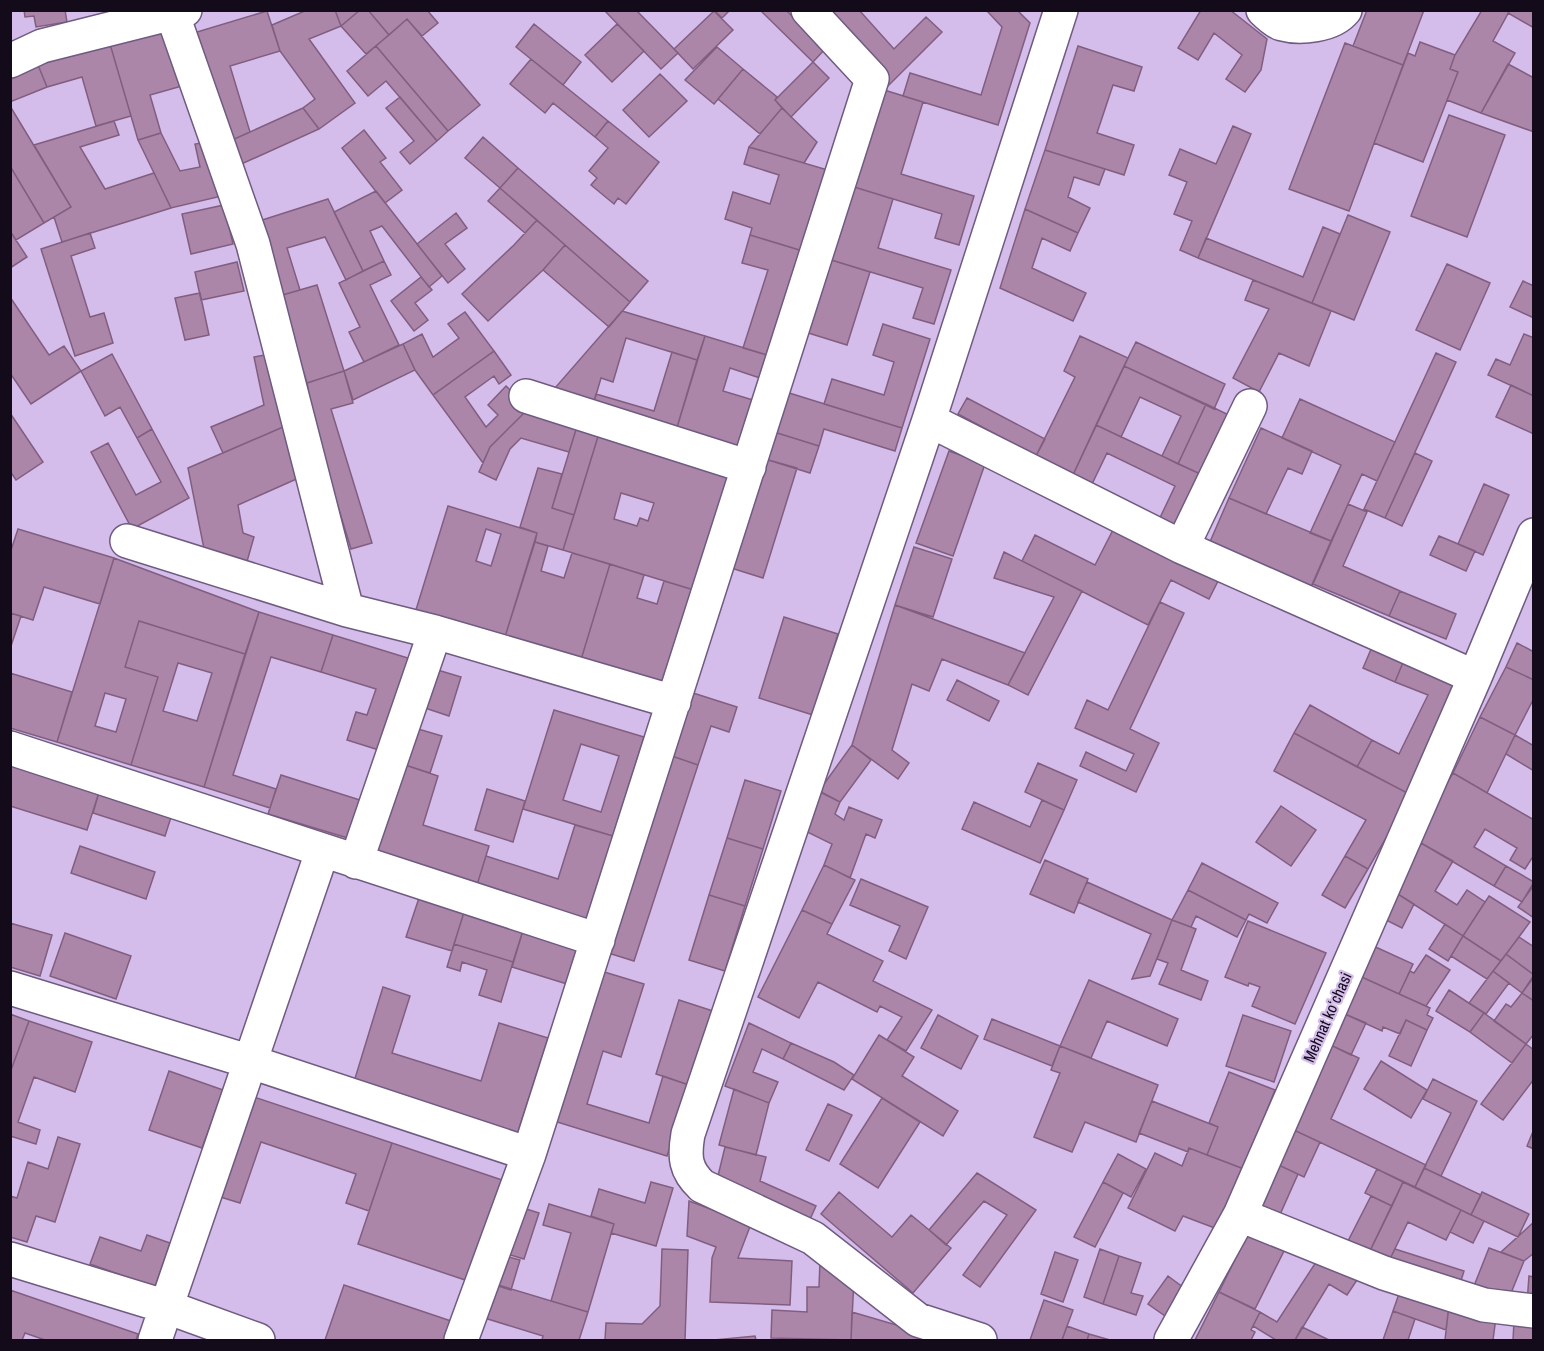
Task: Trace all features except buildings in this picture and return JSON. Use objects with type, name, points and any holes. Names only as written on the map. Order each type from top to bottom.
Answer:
[{"type":"street","points":[[461,1341],[529,1154],[873,79],[808,10]]},
{"type":"street","points":[[980,1341],[918,1320],[813,1238],[702,1186],[691,1175],[686,1164],[688,1134],[928,420],[1061,10]]},
{"type":"street","points":[[1263,10],[1281,24],[1303,26],[1329,21],[1345,10]]},
{"type":"street","points":[[10,62],[42,46],[176,11],[253,244],[347,610]]},
{"type":"street","points":[[526,396],[749,467]]},
{"type":"street","points":[[1182,547],[1251,406]]},
{"type":"street","points":[[928,420],[1182,547],[1475,677]]},
{"type":"street","name":"Mehnat koʻchasi","points":[[1171,1341],[1240,1215],[1475,677],[1533,535]]},
{"type":"street","points":[[127,541],[347,610],[435,632],[674,702]]},
{"type":"street","points":[[357,862],[435,632]]},
{"type":"street","points":[[10,748],[322,852],[598,940]]},
{"type":"street","points":[[154,1341],[322,852]]},
{"type":"street","points":[[10,988],[251,1062],[529,1154]]},
{"type":"street","points":[[1240,1215],[1395,1276],[1485,1305],[1533,1311]]},
{"type":"street","points":[[10,1259],[167,1307],[258,1341]]}]
